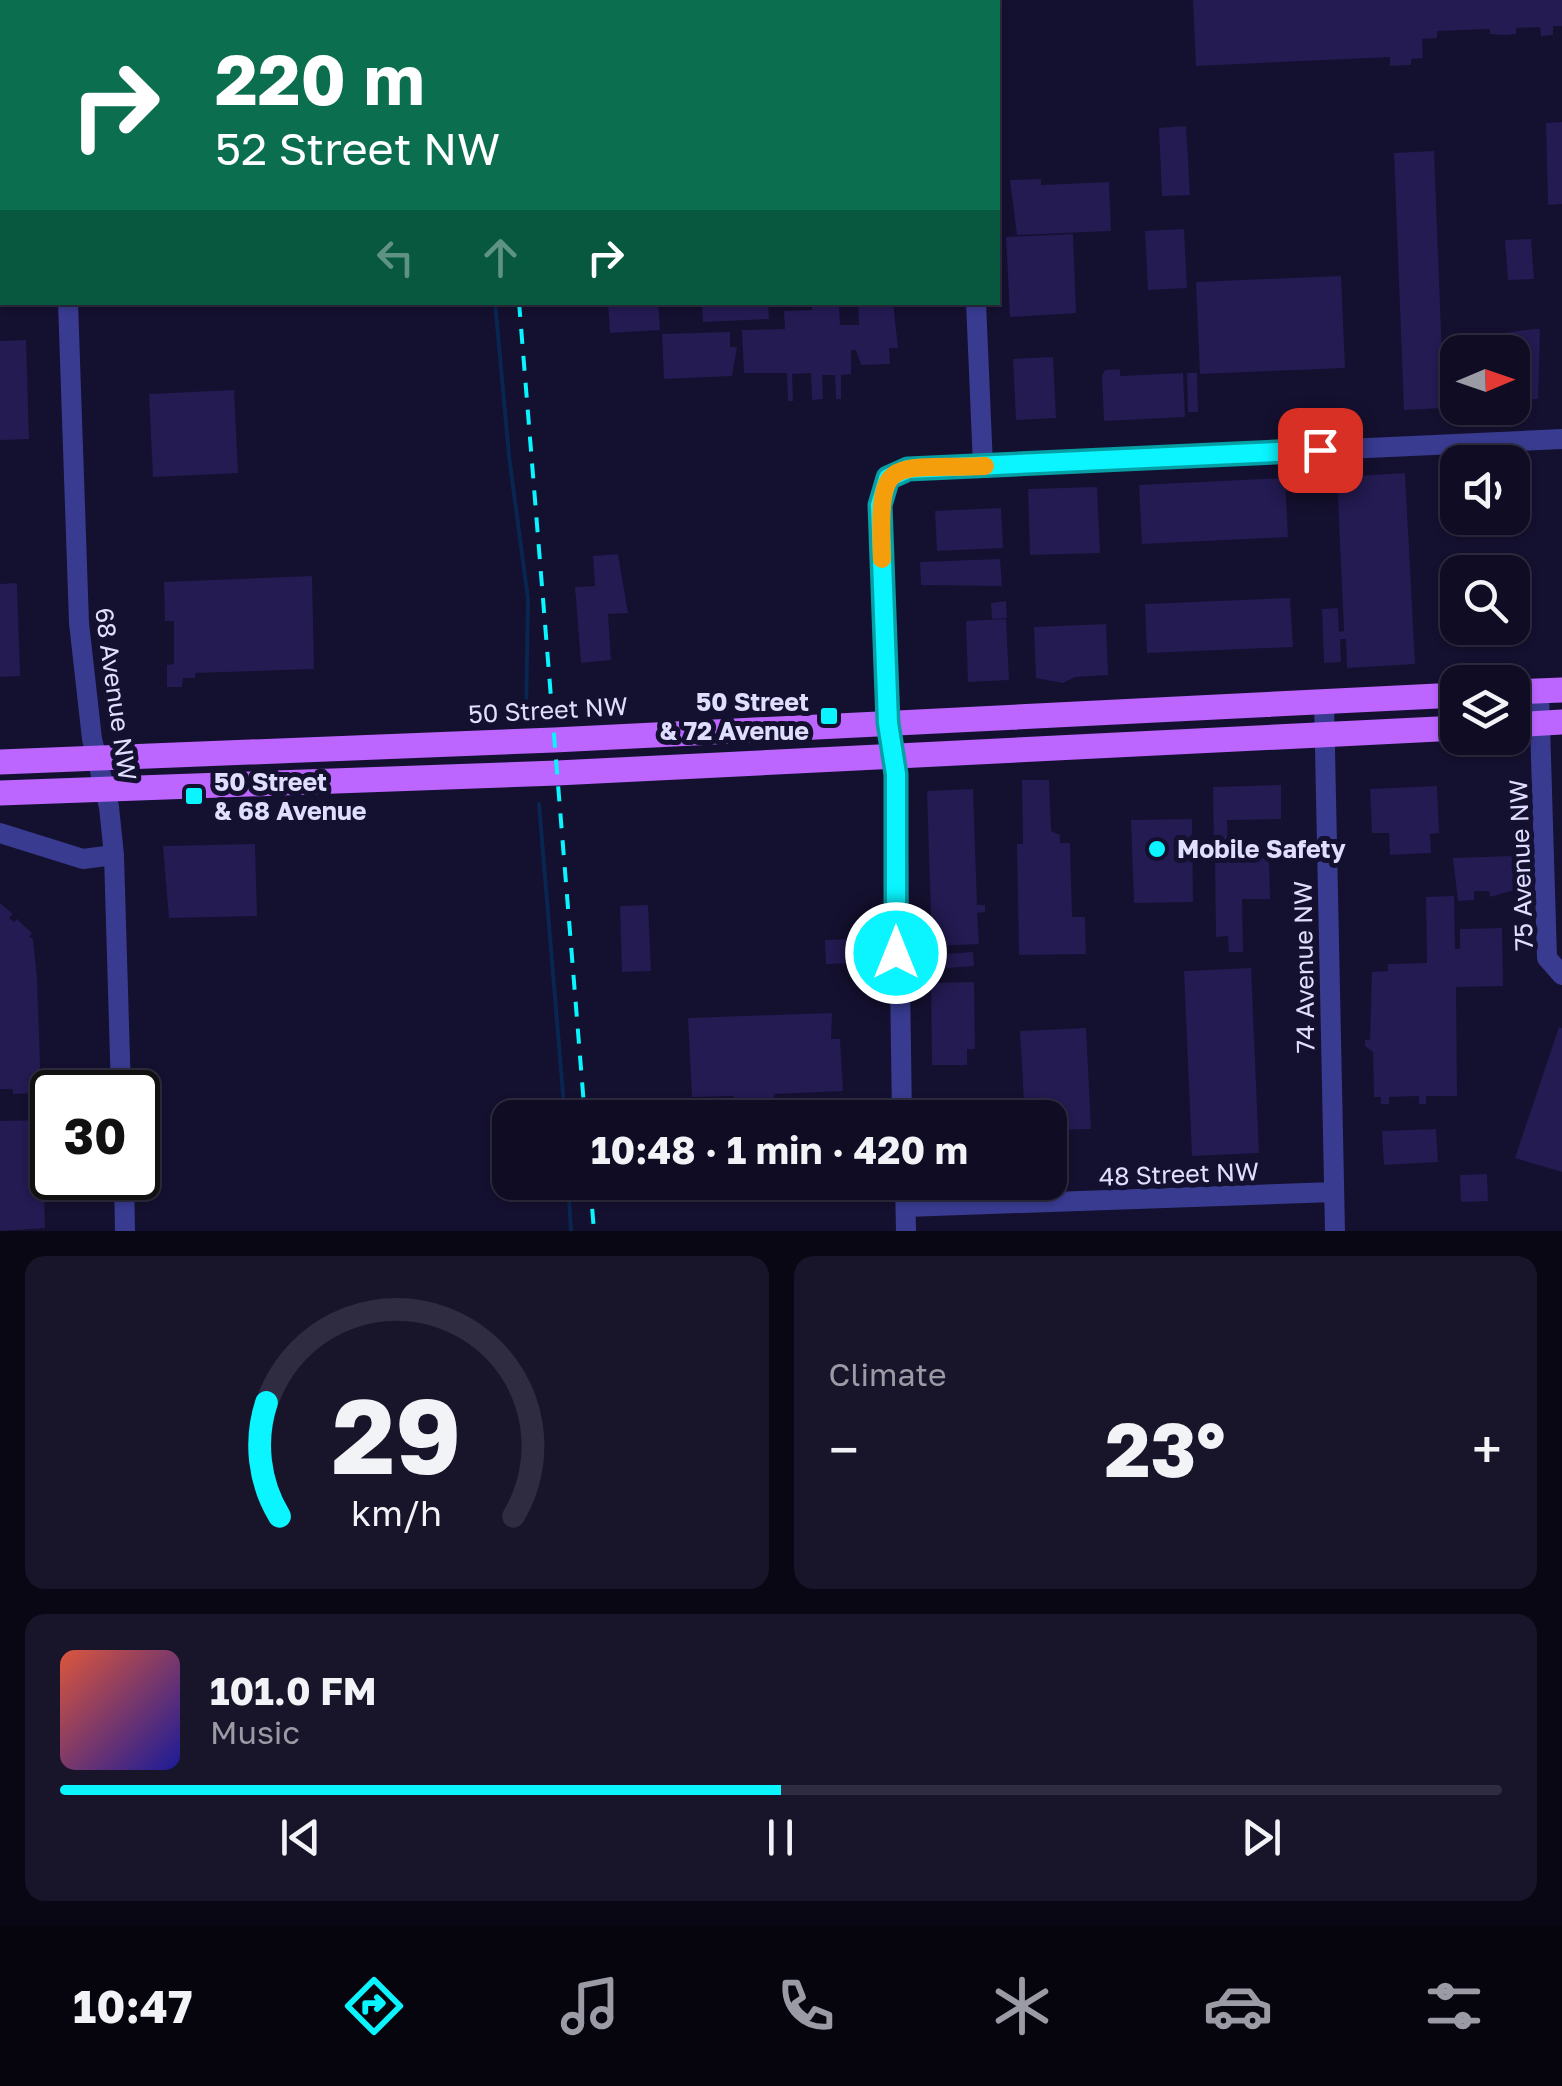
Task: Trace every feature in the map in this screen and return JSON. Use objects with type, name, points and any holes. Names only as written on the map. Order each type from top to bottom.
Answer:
[{"type":"main road","name":"50 Street NW","points":[[0,762],[1440,696]]},
{"type":"main road","points":[[0,793],[896,757],[1440,729]]},
{"type":"street","name":"68 Avenue NW","points":[[68,305],[79,623],[96,758],[114,855],[120,1070]]},
{"type":"street","points":[[976,305],[983,466]]},
{"type":"street","points":[[902,1100],[896,757],[888,723],[880,505],[888,478],[902,470],[1562,439]]},
{"type":"street","name":"75 Avenue NW","points":[[1550,691],[1547,958],[1560,975]]},
{"type":"street","name":"74 Avenue NW","points":[[1324,701],[1335,1231]]},
{"type":"street","points":[[0,833],[83,858],[114,855]]},
{"type":"street","name":"48 Street NW","points":[[906,1207],[1334,1192]]},
{"type":"street","points":[[124,1200],[125,1231]]},
{"type":"street","points":[[906,1200],[906,1231]]},
{"type":"building","points":[[1193,0],[1562,0],[1562,26],[1553,26],[1553,35],[1541,36],[1540,27],[1516,28],[1516,34],[1504,35],[1490,34],[1490,29],[1437,31],[1437,38],[1422,39],[1423,58],[1411,59],[1411,65],[1390,66],[1390,57],[1196,66]]},
{"type":"building","points":[[1562,122],[1562,204],[1548,205],[1546,123]]},
{"type":"building","points":[[1186,126],[1190,195],[1162,196],[1159,128]]},
{"type":"building","points":[[1434,151],[1440,408],[1404,410],[1394,153]]},
{"type":"building","points":[[1041,179],[1041,185],[1109,182],[1111,231],[1017,235],[1010,180]]},
{"type":"building","points":[[1184,229],[1187,288],[1148,290],[1145,231]]},
{"type":"building","points":[[1073,234],[1076,313],[1010,317],[1006,237]]},
{"type":"building","points":[[1531,239],[1534,279],[1508,280],[1505,240]]},
{"type":"building","points":[[1341,276],[1345,368],[1200,374],[1196,282]]},
{"type":"building","points":[[608,305],[658,305],[660,330],[610,333]]},
{"type":"building","points":[[702,305],[768,305],[769,319],[703,322]]},
{"type":"building","points":[[839,305],[840,325],[859,325],[858,305],[893,305],[898,348],[889,348],[890,364],[861,365],[856,350],[851,350],[851,374],[841,375],[841,399],[836,399],[835,375],[822,375],[823,399],[812,400],[811,373],[792,374],[793,401],[788,401],[787,373],[744,373],[742,330],[785,329],[784,311]]},
{"type":"building","points":[[1540,329],[1538,399],[1530,399],[1530,335],[1488,335]]},
{"type":"building","points":[[730,332],[730,347],[737,347],[732,376],[664,379],[662,334]]},
{"type":"building","points":[[26,340],[29,439],[0,440],[0,341]]},
{"type":"building","points":[[1053,357],[1056,418],[1016,420],[1013,359]]},
{"type":"building","points":[[1120,369],[1120,376],[1183,373],[1185,417],[1104,421],[1102,376],[1105,370]]},
{"type":"building","points":[[1187,373],[1197,373],[1198,412],[1188,412]]},
{"type":"building","points":[[234,390],[238,473],[153,477],[149,394]]},
{"type":"building","points":[[1405,473],[1415,664],[1347,668],[1346,639],[1340,639],[1341,662],[1324,663],[1322,609],[1338,608],[1339,632],[1344,631],[1337,477]]},
{"type":"building","points":[[1285,478],[1288,537],[1142,544],[1139,485]]},
{"type":"building","points":[[1097,487],[1100,553],[1030,555],[1028,489]]},
{"type":"building","points":[[1001,508],[1003,548],[937,551],[935,511]]},
{"type":"building","points":[[618,554],[628,613],[608,614],[611,660],[581,663],[575,587],[595,586],[593,556]]},
{"type":"building","points":[[1000,559],[1002,586],[921,585],[920,562]]},
{"type":"building","points":[[312,576],[314,669],[195,673],[195,678],[183,678],[182,687],[167,687],[167,665],[174,664],[174,621],[165,621],[164,582]]},
{"type":"building","points":[[17,583],[20,676],[0,677],[0,584]]},
{"type":"building","points":[[1290,598],[1293,647],[1147,653],[1145,604]]},
{"type":"building","points":[[1006,601],[1007,618],[992,619],[991,603]]},
{"type":"building","points":[[1006,619],[1009,680],[968,682],[966,621]]},
{"type":"building","points":[[1106,624],[1108,675],[1075,677],[1063,683],[1036,678],[1034,627]]},
{"type":"building","points":[[1022,780],[1049,780],[1051,831],[1060,835],[1060,843],[1070,843],[1072,917],[1085,917],[1086,954],[1019,955],[1017,844],[1023,844]]},
{"type":"building","points":[[1281,785],[1281,819],[1227,820],[1228,857],[1214,857],[1213,787]]},
{"type":"building","points":[[1437,786],[1439,833],[1430,834],[1431,853],[1390,855],[1389,833],[1372,833],[1370,789]]},
{"type":"building","points":[[973,789],[977,905],[985,905],[985,912],[977,913],[979,944],[932,946],[927,791]]},
{"type":"building","points":[[1192,819],[1193,902],[1134,903],[1131,820]]},
{"type":"building","points":[[255,844],[257,916],[169,918],[163,846]]},
{"type":"building","points":[[1512,856],[1514,890],[1490,897],[1489,891],[1474,891],[1474,900],[1458,901],[1453,858]]},
{"type":"building","points":[[1269,858],[1270,899],[1242,899],[1243,952],[1229,952],[1228,936],[1216,937],[1215,859]]},
{"type":"building","points":[[1454,896],[1455,949],[1460,949],[1460,929],[1502,928],[1503,986],[1456,987],[1457,1096],[1426,1096],[1426,1104],[1419,1104],[1419,1096],[1389,1097],[1389,1104],[1381,1104],[1381,1097],[1374,1097],[1373,1052],[1365,1046],[1365,1040],[1370,1040],[1372,972],[1388,971],[1388,964],[1427,963],[1426,897]]},
{"type":"building","points":[[0,903],[13,914],[9,918],[14,922],[17,919],[32,933],[29,937],[33,939],[37,978],[40,1070],[30,1070],[30,1093],[13,1094],[13,1089],[0,1089]]},
{"type":"building","points":[[648,905],[651,971],[622,972],[620,906]]},
{"type":"building","points":[[852,939],[853,963],[826,964],[825,940]]},
{"type":"building","points":[[973,952],[974,966],[946,968],[945,954]]},
{"type":"building","points":[[1251,968],[1259,1153],[1192,1156],[1184,971]]},
{"type":"building","points":[[974,982],[975,1049],[967,1049],[967,1065],[932,1065],[931,983]]},
{"type":"building","points":[[832,1013],[831,1039],[840,1039],[843,1091],[774,1094],[774,1100],[692,1097],[688,1018]]},
{"type":"building","points":[[1559,1027],[1562,1028],[1562,1172],[1515,1158]]},
{"type":"building","points":[[1086,1028],[1091,1129],[1067,1130],[1067,1100],[1024,1100],[1020,1031]]},
{"type":"building","points":[[30,1120],[30,1200],[44,1200],[45,1228],[0,1231],[0,1121]]},
{"type":"building","points":[[1436,1129],[1438,1162],[1384,1165],[1382,1131]]},
{"type":"building","points":[[1487,1174],[1488,1201],[1461,1202],[1460,1175]]},
{"type":"waterway","points":[[495,305],[509,456],[528,599],[526,714]]},
{"type":"waterway","points":[[539,804],[564,1100]]},
{"type":"waterway","points":[[569,1200],[571,1231]]},
{"type":"railway","points":[[519,305],[584,1100]]},
{"type":"railway","points":[[591,1200],[594,1231]]},
{"type":"slow traffic","points":[[882,559],[880,493],[888,478],[902,470],[985,466]]},
{"type":"place","name":"50 Street & 72 Avenue","points":[[829,716]]},
{"type":"place","name":"50 Street & 68 Avenue","points":[[194,796]]},
{"type":"place","name":"Mobile Safety","points":[[1157,849]]},
{"type":"route","points":[[896,953],[896,757],[888,723],[880,505],[880,493],[888,478],[908,469],[1320,450]]}]
